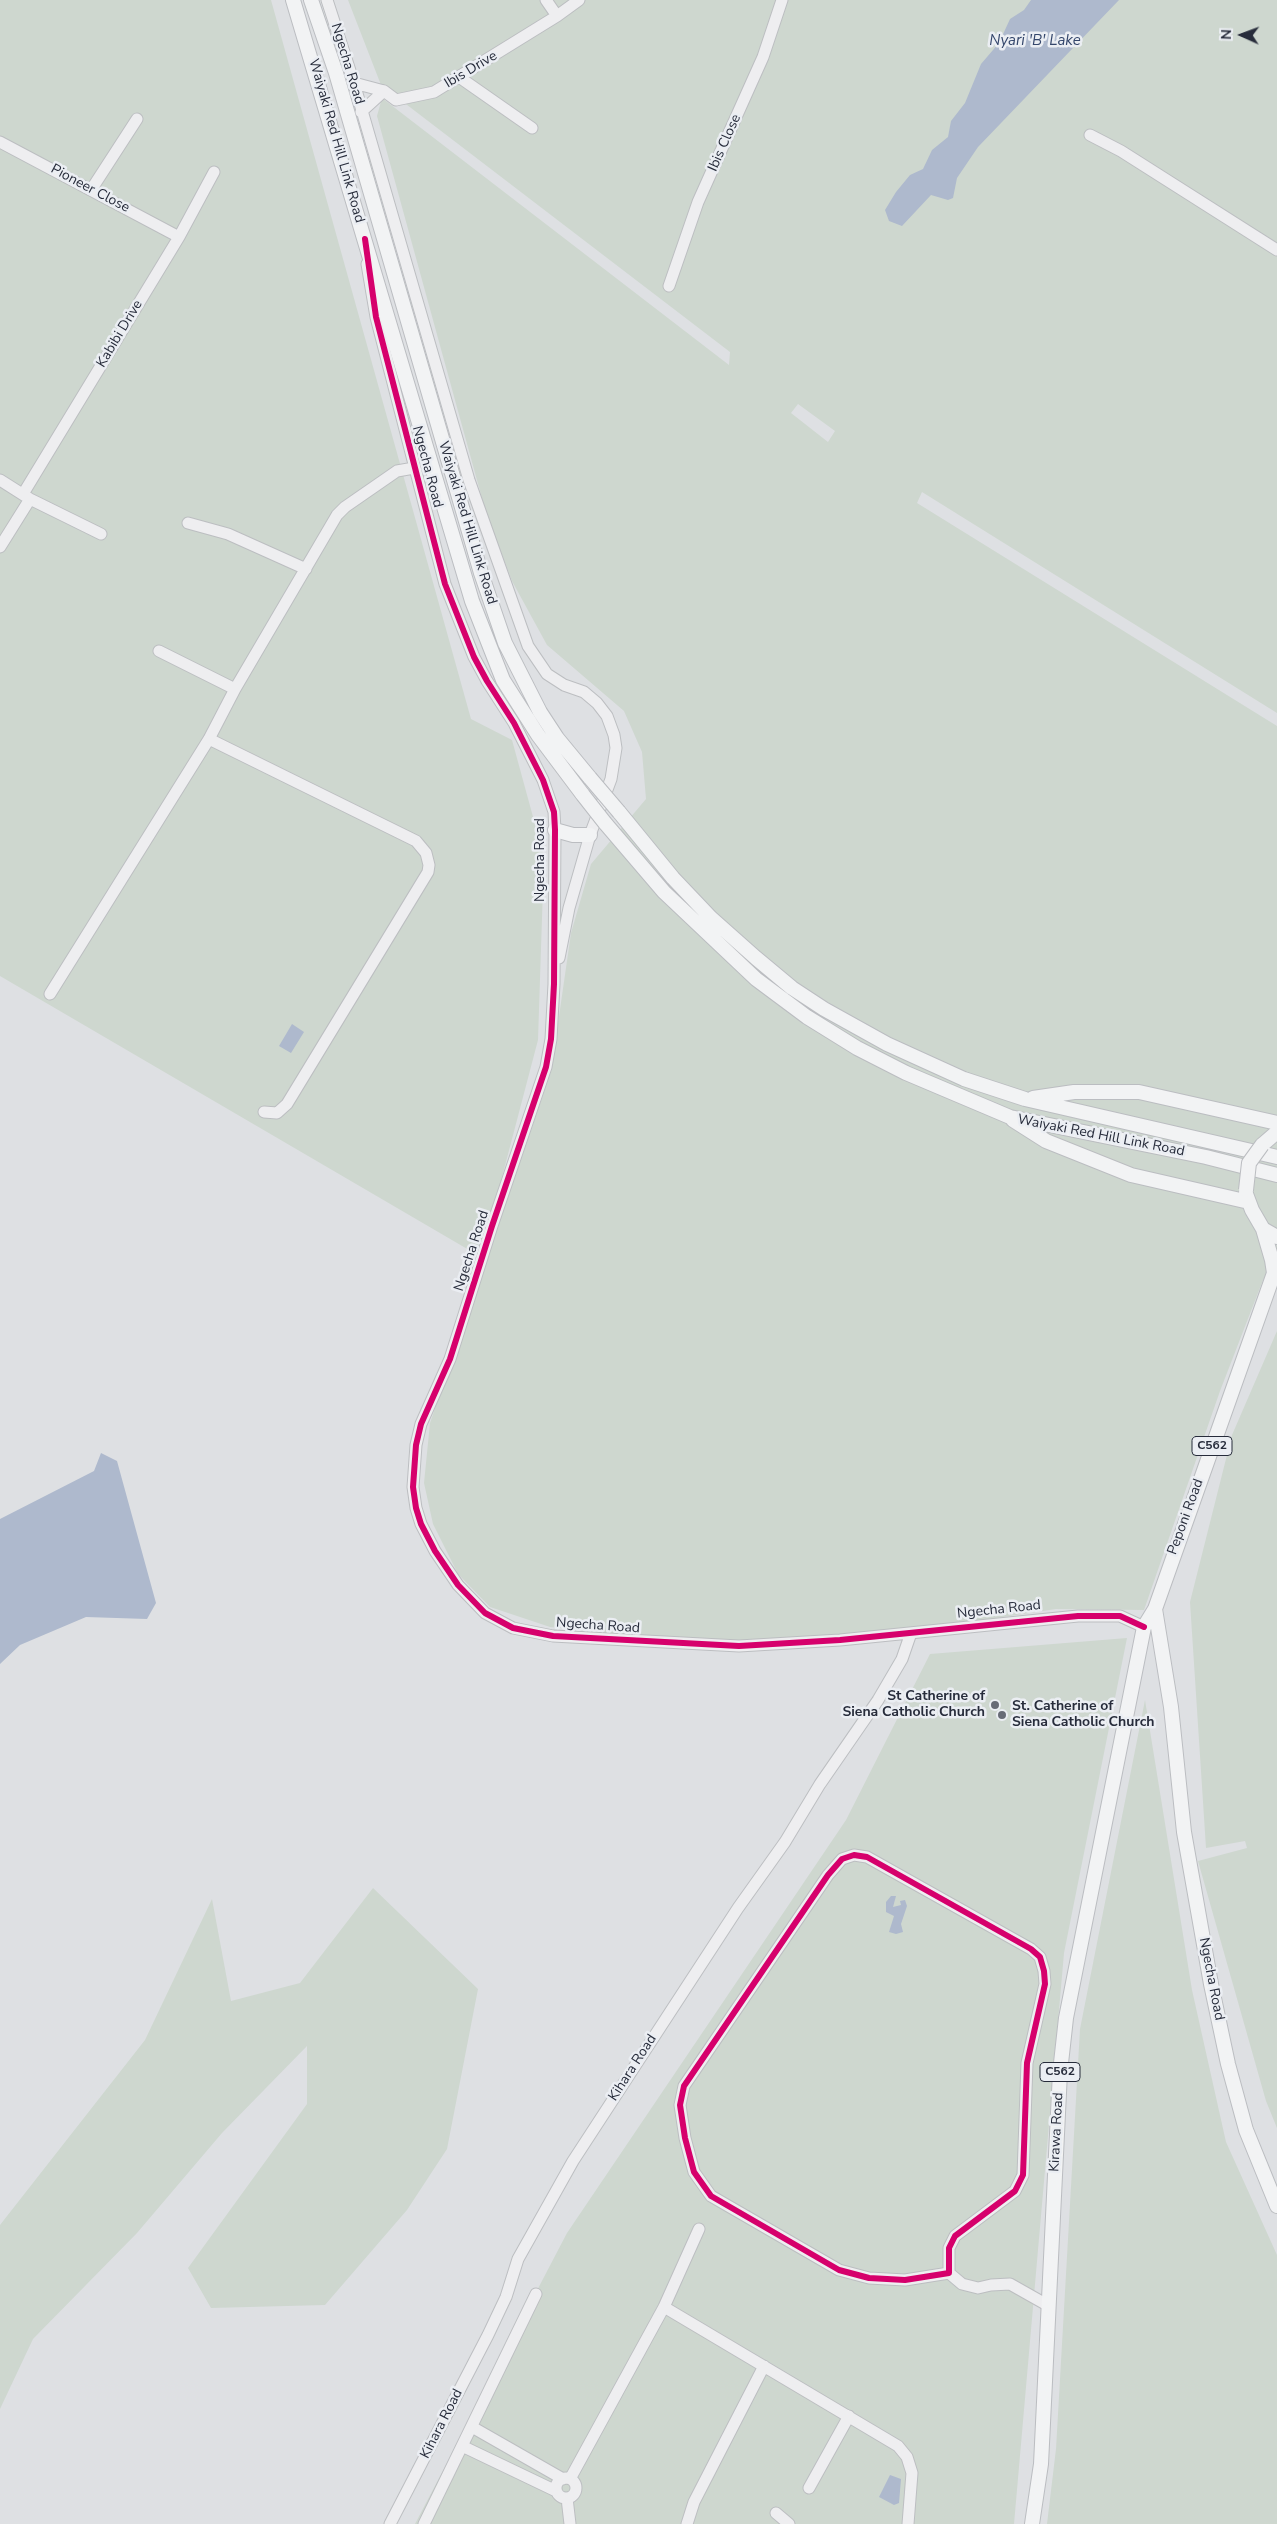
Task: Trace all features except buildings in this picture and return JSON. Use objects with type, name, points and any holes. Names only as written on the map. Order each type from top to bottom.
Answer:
[{"type":"main road","name":"Waiyaki Red Hill Link Road","points":[[293,0],[303,27],[337,152],[365,239],[472,601],[503,680],[517,704],[582,795],[605,823],[664,892],[720,946],[776,995],[857,1048],[906,1073],[1010,1118],[1206,1157],[1277,1175]]},
{"type":"main road","name":"Waiyaki Red Hill Link Road","points":[[311,0],[401,273],[481,573],[505,643],[540,712],[590,778],[673,878],[711,918],[792,988],[824,1009],[937,1068],[1025,1099],[1277,1157]]},
{"type":"main road","points":[[556,830],[573,835],[590,836]]},
{"type":"main road","points":[[1025,1099],[1074,1092],[1139,1092],[1277,1123]]},
{"type":"main road","points":[[1010,1118],[1046,1141],[1131,1175],[1247,1196],[1249,1164],[1262,1145],[1277,1132]]},
{"type":"main road","name":"Peponi Road","points":[[1155,1609],[1274,1280],[1272,1260],[1263,1229],[1247,1196]]},
{"type":"main road","points":[[1263,1229],[1277,1237]]},
{"type":"main road","points":[[1144,1626],[1155,1609]]},
{"type":"main road","name":"Ngecha Road","points":[[1155,1609],[1171,1707],[1184,1832],[1211,1984],[1228,2064],[1246,2130],[1277,2206]]},
{"type":"main road","name":"Kirawa Road","points":[[1032,2524],[1041,2464],[1060,2072],[1066,2018],[1144,1626]]},
{"type":"street","name":"Ngecha Road","points":[[327,0],[354,83],[401,273],[469,480],[528,646],[547,674],[564,685],[584,692],[602,709],[611,726],[616,748],[614,764],[569,908],[554,984]]},
{"type":"street","points":[[546,0],[557,16]]},
{"type":"street","name":"Ibis Drive","points":[[354,83],[384,91],[396,100],[419,97],[434,92],[460,78],[579,0]]},
{"type":"street","name":"Ibis Close","points":[[669,286],[698,202],[763,57],[782,0]]},
{"type":"street","points":[[460,78],[532,128]]},
{"type":"street","points":[[361,112],[384,91]]},
{"type":"street","points":[[91,190],[137,119]]},
{"type":"street","points":[[1090,135],[1122,151],[1277,250]]},
{"type":"street","name":"Pioneer Close","points":[[0,142],[179,237]]},
{"type":"street","name":"Kabibi Drive","points":[[0,547],[27,496],[179,237],[214,172]]},
{"type":"street","name":"Ngecha Road","points":[[365,239],[376,317],[414,468],[446,584],[464,632],[487,682],[514,723],[543,780],[554,812],[556,830],[554,984],[551,1039],[538,1095],[492,1226],[450,1359],[421,1424],[416,1445],[413,1487],[416,1508],[421,1524],[435,1551],[458,1585],[485,1613],[513,1628],[553,1636],[739,1646],[840,1640],[1078,1616],[1120,1616],[1144,1626]]},
{"type":"street","points":[[50,994],[209,739],[235,689],[337,515],[345,507],[397,471],[414,468]]},
{"type":"street","points":[[0,480],[101,534]]},
{"type":"street","points":[[188,523],[228,534],[306,569]]},
{"type":"street","points":[[159,651],[235,689]]},
{"type":"street","points":[[209,739],[416,841],[426,853],[429,865],[428,872],[287,1104],[277,1113],[264,1112]]},
{"type":"street","name":"Kihara Road","points":[[390,2524],[488,2335],[506,2297],[518,2259],[573,2161],[738,1908],[878,1700],[902,1659],[911,1633]]},
{"type":"street","points":[[949,2272],[905,2280],[869,2278],[839,2270],[714,2198],[700,2183],[692,2167],[680,2105],[684,2086],[828,1874],[842,1859],[848,1856],[867,1857],[1031,1949],[1040,1957],[1045,1984],[1027,2062],[1024,2175],[1015,2191],[955,2236],[949,2248],[949,2272],[962,2284],[978,2288],[991,2284],[1010,2284],[1049,2306]]},
{"type":"street","points":[[556,2491],[558,2482],[567,2479],[664,2307],[699,2229]]},
{"type":"street","points":[[424,2524],[536,2294]]},
{"type":"street","points":[[664,2307],[892,2441],[907,2457],[912,2473],[908,2524]]},
{"type":"street","points":[[687,2524],[694,2502],[764,2366]]},
{"type":"street","points":[[809,2488],[849,2416]]},
{"type":"street","points":[[462,2446],[556,2491],[561,2497],[573,2496],[576,2490],[574,2484],[567,2479],[472,2427]]},
{"type":"street","points":[[567,2498],[570,2524]]},
{"type":"street","points":[[776,2513],[789,2524]]},
{"type":"shaded area","points":[[0,0],[271,0],[471,719],[512,740],[544,857],[538,1040],[481,1257],[0,976]]},
{"type":"shaded area","points":[[348,0],[1277,0],[1277,713],[922,492],[917,503],[1277,726],[1277,1254],[1263,1280],[1220,1391],[1144,1610],[1056,1609],[956,1624],[738,1645],[550,1627],[490,1607],[458,1574],[433,1524],[424,1483],[430,1423],[551,1072],[571,933],[591,864],[646,799],[642,752],[624,711],[547,645],[512,581],[486,513],[377,116],[382,98],[729,365],[730,352],[381,85]],"holes":[[[798,404],[835,431],[828,442],[791,413]]]},
{"type":"shaded area","points":[[1277,1331],[1277,2128],[1266,2101],[1198,1861],[1247,1848],[1245,1841],[1206,1848],[1190,1602],[1232,1435]]},
{"type":"shaded area","points":[[1127,1638],[1064,1953],[1014,2524],[415,2524],[567,2233],[846,1820],[930,1654]]},
{"type":"shaded area","points":[[1145,1700],[1192,1990],[1226,2142],[1277,2255],[1277,2524],[1047,2524],[1056,2449],[1080,2029]]},
{"type":"shaded area","points":[[373,1888],[478,1989],[447,2149],[407,2210],[325,2305],[211,2308],[188,2268],[307,2104],[307,2046],[222,2133],[137,2233],[33,2339],[0,2409],[0,2225],[145,2040],[212,1899],[231,2001],[300,1983]]},
{"type":"water","name":"Nyari 'B' Lake","points":[[1031,0],[1119,0],[978,147],[957,178],[953,198],[948,200],[931,195],[902,226],[889,221],[885,210],[896,192],[910,175],[923,169],[932,150],[948,137],[951,121],[965,103],[981,64],[999,43],[1010,19],[1024,10]]},
{"type":"water","points":[[292,1024],[304,1032],[291,1053],[279,1046]]},
{"type":"water","points":[[101,1453],[117,1461],[156,1603],[147,1619],[86,1617],[20,1645],[0,1664],[0,1519],[94,1471]]},
{"type":"water","points":[[891,1896],[896,1896],[893,1907],[901,1905],[900,1901],[905,1900],[907,1906],[901,1924],[903,1932],[896,1934],[889,1932],[894,1916],[886,1912],[886,1902]]},
{"type":"water","points":[[890,2475],[901,2479],[899,2503],[894,2505],[879,2497]]},
{"type":"cycle path","points":[[365,239],[376,317],[445,584],[474,657],[514,723],[543,780],[554,812],[555,830],[554,984],[551,1039],[546,1067],[492,1226],[450,1359],[421,1424],[416,1445],[413,1487],[416,1508],[421,1524],[435,1551],[458,1585],[485,1613],[513,1628],[553,1636],[739,1646],[840,1640],[1078,1616],[1120,1616],[1144,1627]]},
{"type":"cycle path","points":[[854,1855],[867,1857],[1031,1949],[1040,1957],[1044,1971],[1045,1984],[1027,2063],[1023,2175],[1015,2191],[955,2236],[949,2248],[949,2273],[905,2280],[869,2278],[839,2270],[711,2196],[694,2172],[685,2138],[680,2105],[684,2086],[828,1875],[842,1859],[854,1855]]},
{"type":"place","name":"St Catherine of Siena Catholic Church","points":[[995,1705]]},
{"type":"place","name":"St. Catherine of Siena Catholic Church","points":[[1002,1715]]}]
